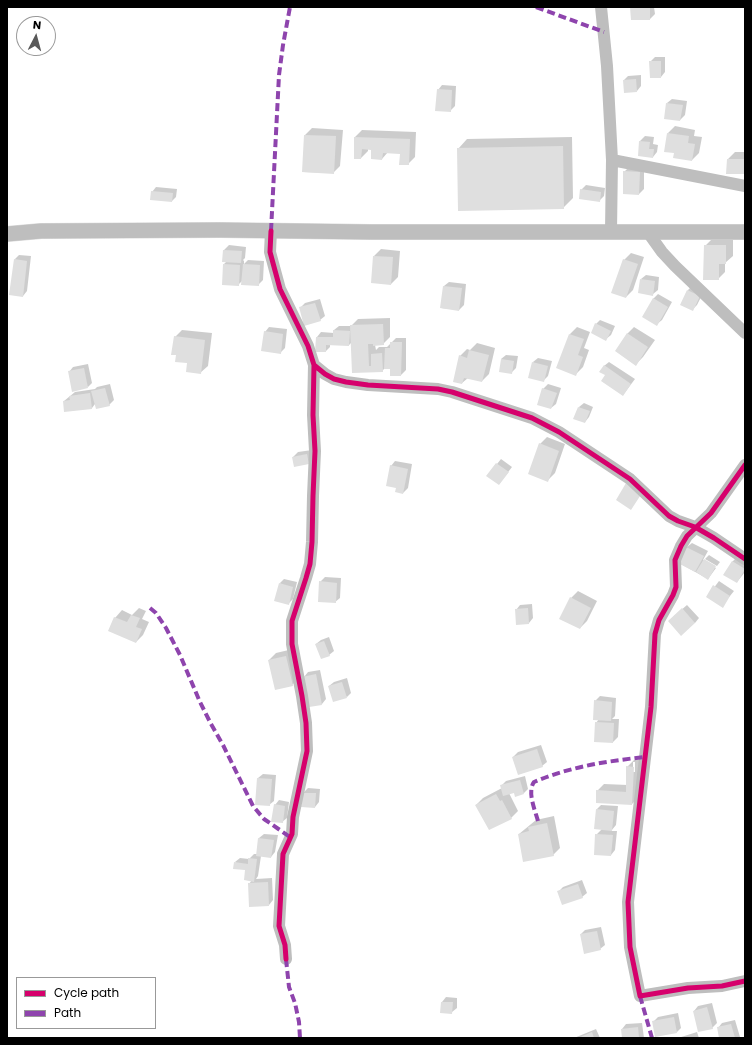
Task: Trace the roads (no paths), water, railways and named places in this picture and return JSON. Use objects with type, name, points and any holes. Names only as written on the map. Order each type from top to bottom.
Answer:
[{"type":"main road","points":[[7,234],[57,231],[745,232]]},
{"type":"street","points":[[601,7],[607,66],[612,160],[611,231]]},
{"type":"street","points":[[612,160],[745,186]]},
{"type":"street","points":[[271,231],[270,252],[280,290],[308,346],[314,365],[313,416],[315,451],[312,496],[312,542],[310,564],[292,621],[291,632],[306,723],[307,750],[293,817],[292,834],[283,854],[279,926],[285,945],[286,959]]},
{"type":"street","points":[[648,231],[662,252],[675,266],[745,333]]},
{"type":"street","points":[[314,365],[324,374],[334,379],[368,385],[438,389],[475,399],[532,418],[560,432],[619,472],[638,487],[669,516],[695,527],[745,559]]},
{"type":"street","points":[[745,465],[711,513],[687,536],[676,554],[675,591],[659,620],[655,634],[651,707],[629,890],[630,947],[640,996],[688,988],[722,986],[745,981]]}]
